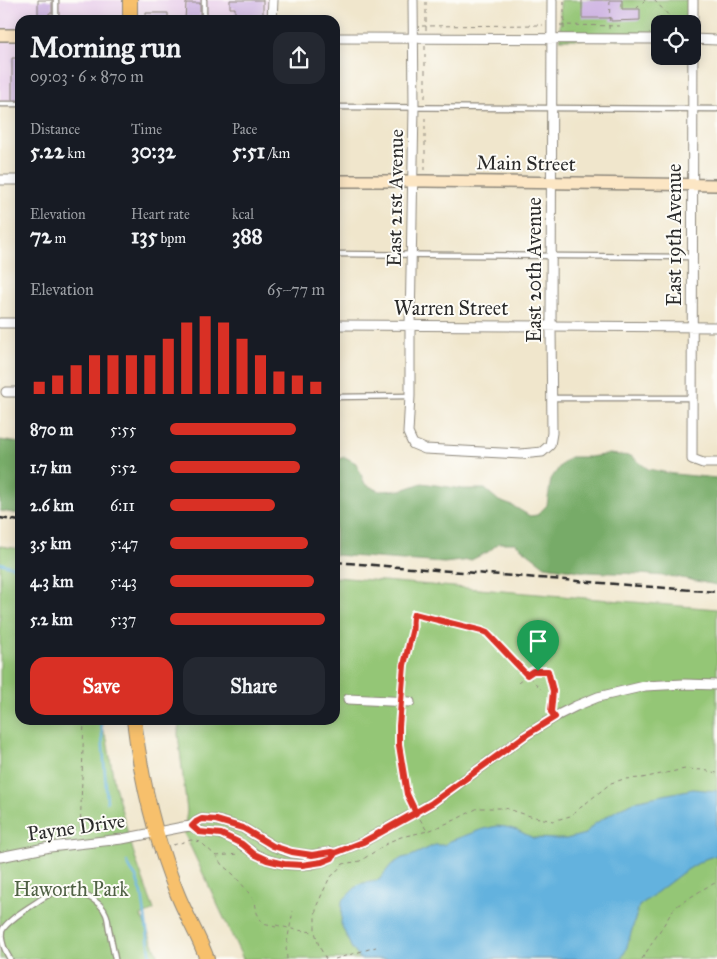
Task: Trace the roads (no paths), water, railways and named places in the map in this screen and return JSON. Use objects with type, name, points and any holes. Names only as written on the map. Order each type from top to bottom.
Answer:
[{"type":"main road","points":[[130,0],[130,15]]},
{"type":"main road","points":[[135,725],[147,794],[167,867],[205,952],[213,959]]},
{"type":"street","points":[[272,0],[272,15]]},
{"type":"street","name":"East 21st Avenue","points":[[413,0],[414,107],[408,433],[413,444],[425,449],[486,452]]},
{"type":"street","name":"East 20th Avenue","points":[[486,452],[542,452],[550,445],[552,433],[552,0]]},
{"type":"street","name":"East 19th Avenue","points":[[693,0],[693,15]]},
{"type":"street","points":[[0,35],[15,36]]},
{"type":"street","points":[[340,38],[651,40]]},
{"type":"street","points":[[701,40],[717,40]]},
{"type":"street","name":"East 19th Avenue","points":[[692,65],[692,459],[703,463],[717,463]]},
{"type":"street","points":[[0,180],[15,180]]},
{"type":"street","name":"Main Street","points":[[340,181],[717,185]]},
{"type":"street","points":[[0,323],[15,323]]},
{"type":"street","name":"Warren Street","points":[[340,325],[717,327]]},
{"type":"street","points":[[6,392],[15,392]]},
{"type":"street","points":[[192,826],[199,832],[221,834],[242,844],[254,854],[267,860],[284,864],[302,865],[322,862],[332,858],[335,853],[363,842],[416,813],[526,735],[576,706],[598,697],[638,688],[684,684],[717,685]]},
{"type":"street","points":[[348,698],[406,702]]},
{"type":"street","name":"Payne Drive","points":[[0,858],[50,847],[122,839],[192,826],[202,819],[236,825],[273,846],[292,852],[312,855],[335,853]]},
{"type":"street","points":[[242,844],[250,832]]},
{"type":"lane","points":[[56,0],[56,15]]},
{"type":"lane","points":[[204,0],[204,15]]},
{"type":"lane","points":[[0,104],[15,104]]},
{"type":"lane","points":[[340,107],[717,108]]},
{"type":"lane","points":[[340,254],[692,257]]},
{"type":"lane","points":[[340,396],[410,396]]},
{"type":"lane","points":[[551,398],[692,398]]},
{"type":"lane","points":[[10,959],[0,940],[2,930],[11,920],[30,906],[51,893],[61,890],[70,890],[82,894],[101,906],[106,914],[115,959]]},
{"type":"water","points":[[693,789],[717,791],[717,855],[705,859],[682,873],[639,906],[626,950],[621,959],[360,959],[351,947],[341,924],[342,901],[359,884],[379,880],[391,865],[402,858],[435,845],[444,845],[483,829],[497,826],[517,830],[533,838],[566,839],[585,834],[593,825],[622,807],[639,800]]},
{"type":"waterway","points":[[0,563],[15,568]]},
{"type":"waterway","points":[[101,725],[107,802]]},
{"type":"waterway","points":[[127,862],[136,877],[142,894],[151,959]]},
{"type":"railway","points":[[0,518],[15,520]]},
{"type":"railway","points":[[340,562],[717,592]]},
{"type":"park label","name":"Haworth Park","points":[[71,889]]}]
